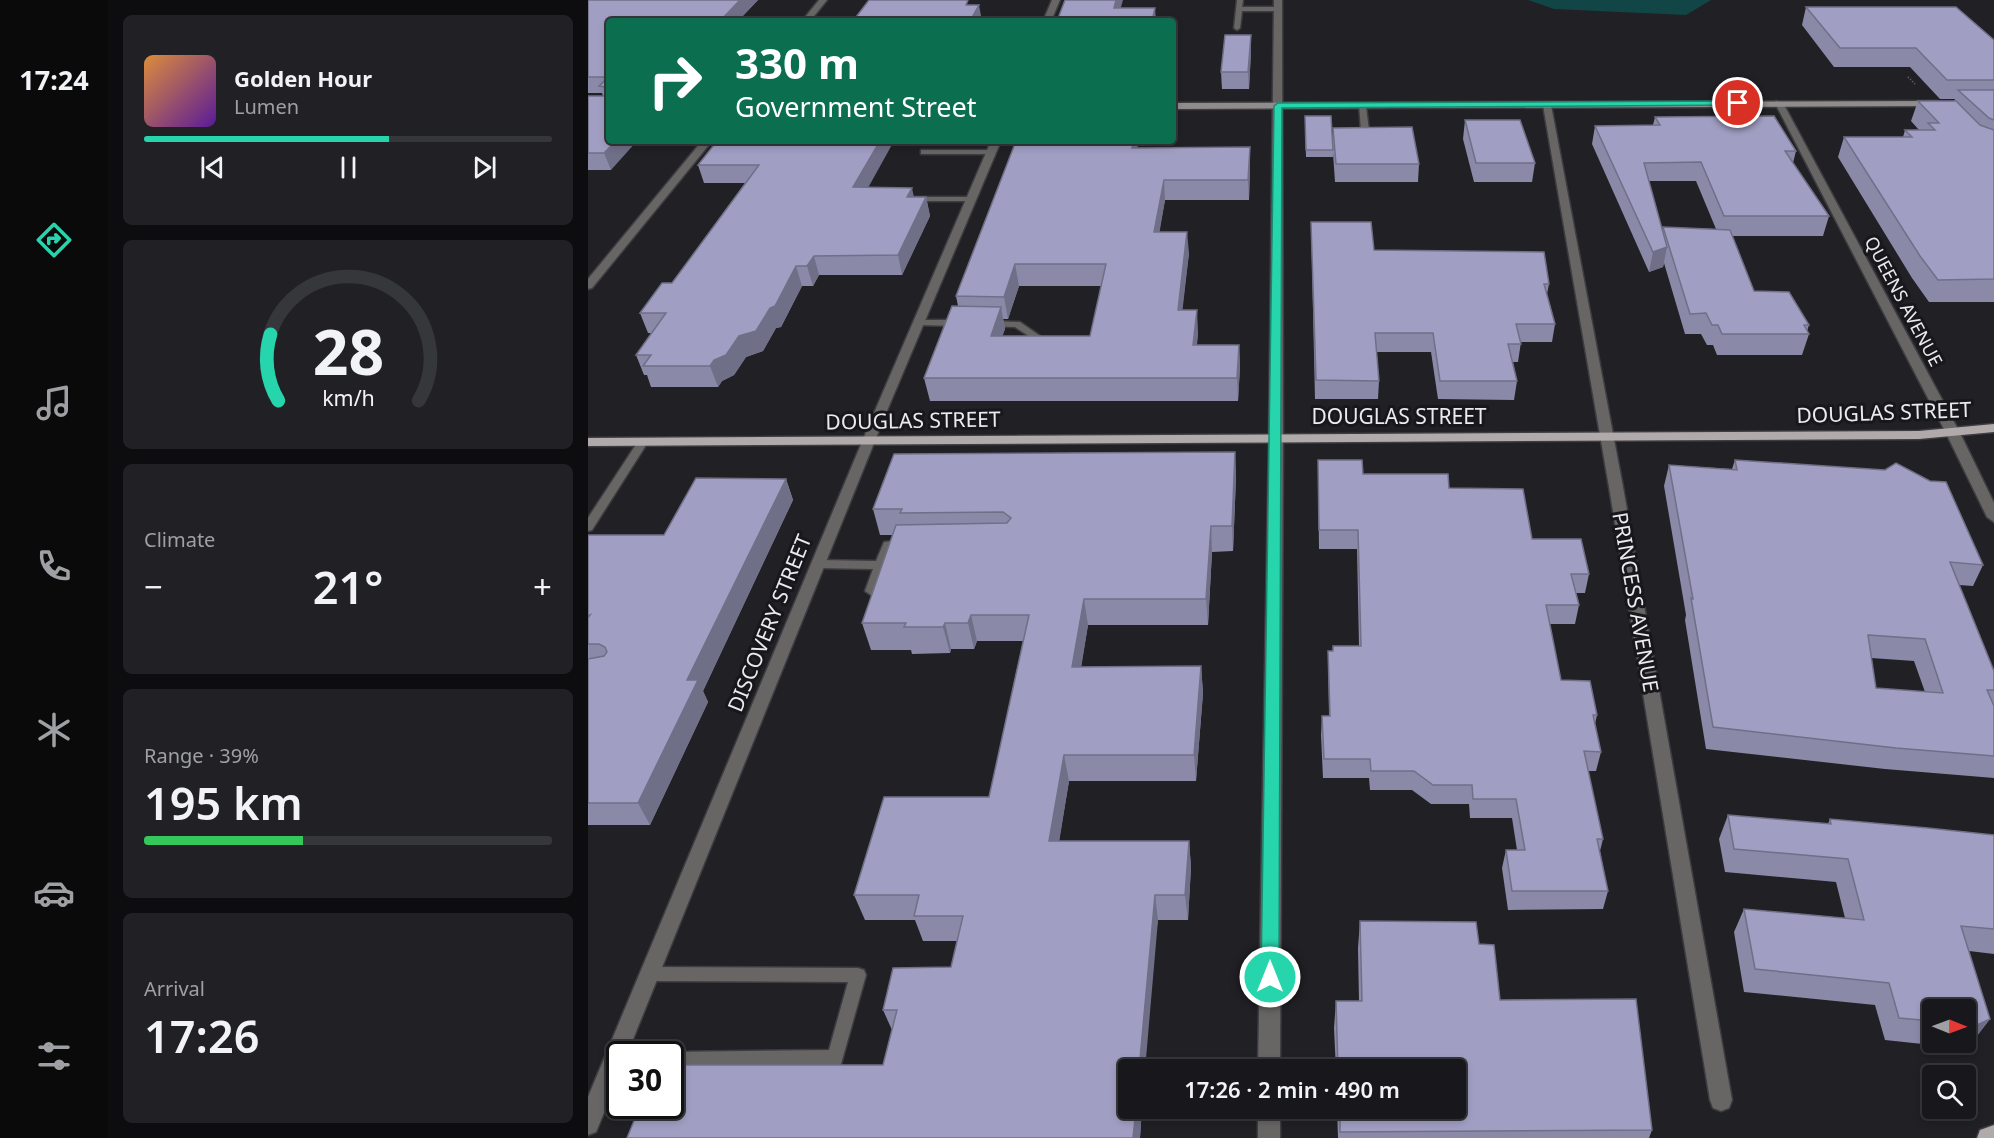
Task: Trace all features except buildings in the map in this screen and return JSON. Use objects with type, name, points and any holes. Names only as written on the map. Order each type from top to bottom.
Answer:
[{"type":"main road","points":[[1176,106],[1779,103],[1939,104],[1948,107]]},
{"type":"main road","name":"DOUGLAS STREET","points":[[588,442],[1607,437],[1953,433],[1994,428]]},
{"type":"main road","points":[[1988,1138],[1994,1136]]},
{"type":"street","points":[[808,18],[823,0]]},
{"type":"street","points":[[1048,18],[1056,0]]},
{"type":"street","points":[[1269,1059],[1278,4]]},
{"type":"street","name":"QUEENS AVENUE","points":[[1779,103],[1953,433],[1994,517]]},
{"type":"street","name":"PRINCESS AVENUE","points":[[1547,105],[1607,437],[1721,1100]]},
{"type":"street","points":[[588,286],[705,144]]},
{"type":"street","name":"DISCOVERY STREET","points":[[625,1041],[868,442],[993,146]]},
{"type":"street","name":"DISCOVERY STREET","points":[[588,1124],[606,1085]]},
{"type":"street","points":[[1269,1119],[1269,1138]]},
{"type":"lane","points":[[1237,28],[1239,0]]},
{"type":"lane","points":[[1239,9],[1278,4]]},
{"type":"lane","points":[[1362,106],[1365,131]]},
{"type":"lane","points":[[924,152],[993,146]]},
{"type":"lane","points":[[900,199],[971,199]]},
{"type":"lane","points":[[918,323],[972,324]]},
{"type":"lane","points":[[983,324],[1017,324],[1038,338]]},
{"type":"lane","points":[[588,527],[643,442]]},
{"type":"lane","points":[[871,591],[888,544],[921,544]]},
{"type":"lane","points":[[818,564],[881,565]]},
{"type":"lane","points":[[650,974],[858,975],[835,1058],[684,1060]]},
{"type":"water","points":[[1528,0],[1711,0],[1686,15],[1554,9]]},
{"type":"route","points":[[1270,977],[1278,106],[1738,103]]}]
